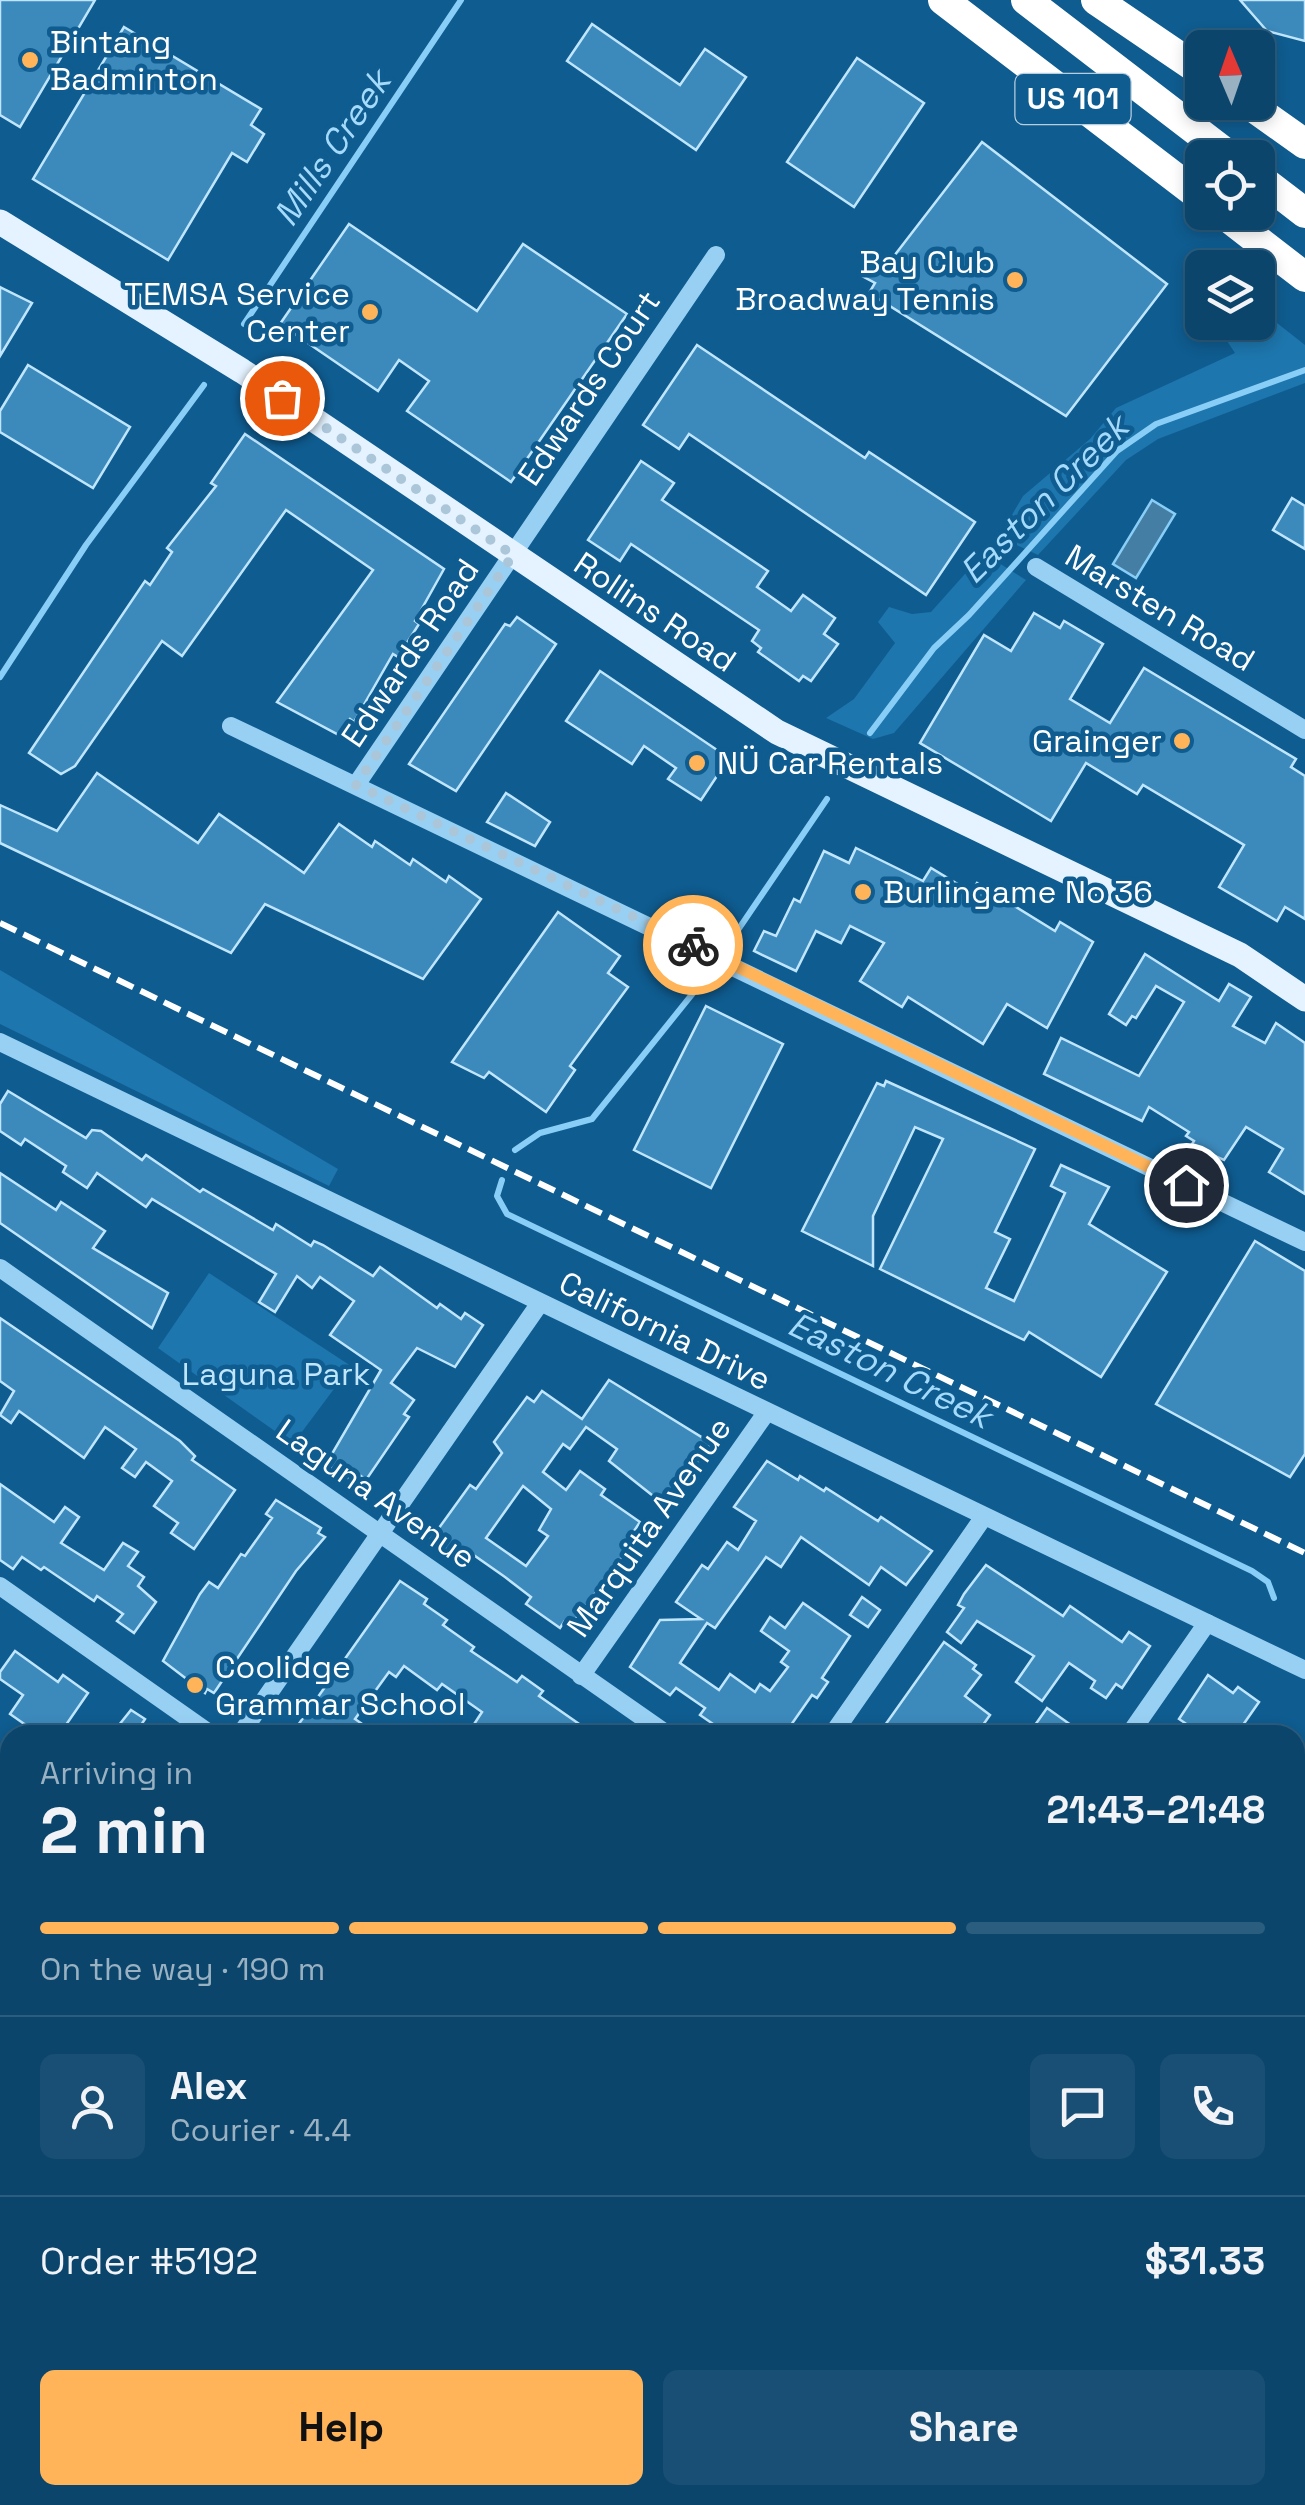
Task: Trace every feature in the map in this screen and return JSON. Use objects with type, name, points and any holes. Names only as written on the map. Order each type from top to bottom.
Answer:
[{"type":"highway","name":"US 101","points":[[943,0],[1185,185]]},
{"type":"highway","name":"US 101","points":[[1026,0],[1209,140]]},
{"type":"highway","points":[[1096,0],[1185,60]]},
{"type":"highway","points":[[1271,120],[1305,144]]},
{"type":"highway","points":[[1275,190],[1305,213]]},
{"type":"highway","points":[[1245,230],[1305,276]]},
{"type":"main road","name":"Rollins Road","points":[[0,222],[201,345],[778,732],[1224,947],[1269,972],[1305,999]]},
{"type":"street","name":"Edwards Court","points":[[513,555],[716,254]]},
{"type":"street","name":"Edwards Road","points":[[356,785],[513,555]]},
{"type":"street","name":"Marsten Road","points":[[1036,567],[1305,730]]},
{"type":"street","points":[[230,726],[735,965],[1305,1242]]},
{"type":"street","name":"California Drive","points":[[0,1042],[1305,1670]]},
{"type":"street","name":"Laguna Avenue","points":[[0,1268],[653,1725]]},
{"type":"street","points":[[247,1725],[540,1303]]},
{"type":"street","name":"Marquita Avenue","points":[[582,1676],[766,1413]]},
{"type":"street","points":[[839,1725],[983,1518]]},
{"type":"street","points":[[0,1586],[198,1725]]},
{"type":"street","points":[[1136,1725],[1207,1623]]},
{"type":"green space","points":[[1275,321],[1305,345],[1305,383],[1158,439],[1126,460],[1038,555],[999,537],[1023,496],[1090,439],[1116,408],[1235,353],[1226,340],[1275,340]]},
{"type":"green space","points":[[988,556],[1026,580],[894,733],[873,739],[826,718],[854,699],[895,643],[878,622],[889,607],[912,614],[931,612],[980,557]]},
{"type":"green space","points":[[0,970],[338,1169],[329,1186],[0,1024]]},
{"type":"green space","name":"Laguna Park","points":[[209,1273],[351,1366],[293,1444],[158,1348]]},
{"type":"shaded area","points":[[1152,500],[1175,514],[1136,578],[1113,564]]},
{"type":"building","name":"Bintang Badminton","points":[[0,0],[95,0],[20,127],[0,115]]},
{"type":"building","points":[[1240,0],[1305,0],[1305,41],[1266,30]]},
{"type":"building","points":[[592,24],[680,85],[705,49],[746,77],[696,150],[567,61]]},
{"type":"building","points":[[124,27],[261,109],[251,125],[264,134],[247,162],[232,153],[168,260],[33,179]]},
{"type":"building","points":[[857,58],[924,103],[854,207],[787,162]]},
{"type":"building","name":"Bay Club Broadway Tennis","points":[[982,142],[1167,284],[1066,416],[869,293],[875,283],[862,276],[872,259],[884,269]]},
{"type":"building","points":[[349,224],[477,311],[523,244],[627,314],[511,482],[407,411],[429,381],[399,360],[378,391],[280,324]]},
{"type":"building","points":[[0,287],[32,303],[0,356]]},
{"type":"building","points":[[697,345],[865,458],[869,452],[975,522],[926,595],[689,434],[679,449],[643,425]]},
{"type":"building","points":[[28,365],[130,427],[93,488],[0,432],[0,411]]},
{"type":"building","points":[[245,434],[444,569],[415,621],[419,624],[398,657],[393,654],[354,722],[350,719],[339,735],[277,702],[373,570],[286,510],[182,656],[162,641],[75,766],[61,774],[29,753],[145,581],[150,585],[172,552],[167,548],[216,486],[211,483]]},
{"type":"building","points":[[641,461],[674,483],[662,500],[768,571],[757,587],[791,611],[803,595],[835,618],[824,634],[838,644],[811,681],[803,676],[799,681],[758,652],[761,648],[752,641],[759,630],[631,544],[620,561],[588,540]]},
{"type":"building","points":[[1292,498],[1305,506],[1305,549],[1273,530]]},
{"type":"building","points":[[1034,613],[1060,628],[1064,621],[1103,644],[1070,699],[1110,723],[1144,668],[1296,759],[1291,767],[1305,776],[1305,919],[1285,907],[1277,921],[1219,887],[1244,845],[1143,785],[1137,794],[1086,763],[1051,821],[920,743],[984,635],[1011,651]]},
{"type":"building","points":[[517,617],[556,644],[456,791],[409,764],[505,624],[510,626]]},
{"type":"building","points":[[600,671],[729,758],[701,800],[668,779],[676,768],[644,746],[632,764],[566,721]]},
{"type":"building","points":[[97,773],[198,843],[219,814],[304,873],[339,824],[372,847],[375,841],[410,865],[413,859],[446,882],[449,876],[481,899],[423,979],[265,904],[231,953],[0,843],[0,805],[57,831]]},
{"type":"building","points":[[506,793],[550,822],[535,846],[487,822]]},
{"type":"building","points":[[856,848],[923,881],[931,868],[971,892],[977,883],[1055,931],[1060,922],[1093,942],[1047,1028],[1007,1004],[983,1044],[908,997],[902,1007],[860,981],[884,943],[850,926],[841,943],[816,931],[796,971],[754,951],[764,931],[776,936],[794,899],[800,902],[824,851],[849,863]]},
{"type":"building","points":[[558,912],[620,956],[608,973],[628,987],[570,1066],[575,1070],[546,1112],[489,1072],[484,1078],[452,1062]]},
{"type":"building","points":[[1145,954],[1219,1001],[1229,984],[1251,997],[1233,1026],[1265,1043],[1276,1023],[1305,1043],[1305,1194],[1269,1172],[1283,1149],[1246,1127],[1224,1160],[1191,1146],[1194,1141],[1186,1136],[1189,1132],[1149,1107],[1142,1121],[1044,1074],[1061,1038],[1139,1076],[1184,1002],[1156,986],[1136,1018],[1132,1016],[1126,1025],[1109,1014]]},
{"type":"building","points":[[706,1006],[783,1044],[711,1188],[634,1150]]},
{"type":"building","points":[[886,1081],[1035,1149],[995,1232],[1010,1239],[986,1288],[1014,1301],[1065,1193],[1051,1186],[1061,1165],[1109,1187],[1089,1224],[1167,1272],[1101,1377],[1029,1332],[1024,1340],[880,1269],[943,1139],[915,1127],[873,1216],[873,1266],[802,1231],[877,1083],[884,1086]]},
{"type":"building","points":[[8,1091],[86,1138],[92,1130],[101,1131],[142,1160],[146,1155],[200,1192],[203,1189],[273,1230],[276,1224],[311,1246],[314,1241],[323,1245],[373,1276],[380,1267],[437,1308],[440,1304],[461,1319],[465,1313],[483,1325],[455,1367],[417,1348],[391,1383],[414,1400],[404,1414],[409,1417],[366,1480],[361,1476],[356,1483],[326,1464],[381,1370],[330,1335],[354,1301],[320,1277],[312,1288],[297,1276],[275,1312],[259,1302],[276,1274],[152,1199],[146,1207],[97,1173],[87,1188],[63,1172],[66,1166],[25,1139],[21,1145],[0,1131],[0,1104]]},
{"type":"building","points":[[0,1173],[56,1210],[61,1202],[105,1231],[93,1248],[168,1293],[152,1328],[0,1223]]},
{"type":"building","points":[[1255,1241],[1305,1271],[1305,1454],[1290,1477],[1156,1404]]},
{"type":"building","points":[[0,1318],[180,1441],[195,1456],[192,1460],[235,1490],[194,1549],[171,1533],[178,1523],[154,1506],[172,1481],[146,1462],[135,1477],[122,1468],[136,1449],[105,1427],[84,1458],[19,1411],[11,1423],[0,1415],[14,1391],[0,1381]]},
{"type":"building","points":[[609,1380],[711,1443],[670,1503],[660,1496],[657,1499],[609,1461],[617,1449],[586,1427],[570,1449],[563,1444],[543,1472],[566,1490],[580,1471],[605,1489],[601,1495],[640,1522],[634,1531],[639,1534],[591,1599],[570,1626],[564,1622],[560,1628],[526,1604],[531,1597],[475,1556],[469,1564],[431,1539],[470,1485],[476,1489],[502,1453],[494,1442],[527,1397],[534,1402],[542,1391],[582,1419]],"holes":[[[523,1486],[551,1509],[539,1530],[548,1536],[526,1566],[486,1538]]]},
{"type":"building","points":[[767,1461],[798,1480],[800,1476],[824,1491],[826,1488],[878,1521],[881,1517],[932,1551],[906,1585],[881,1567],[869,1585],[801,1537],[781,1567],[766,1557],[715,1628],[707,1623],[680,1663],[719,1690],[730,1674],[755,1692],[760,1684],[770,1691],[788,1667],[781,1662],[789,1651],[761,1631],[770,1617],[785,1628],[803,1603],[850,1636],[822,1678],[828,1682],[817,1698],[812,1695],[791,1725],[714,1725],[700,1715],[705,1708],[676,1688],[670,1695],[630,1667],[660,1620],[701,1619],[676,1602],[702,1565],[708,1569],[727,1542],[738,1550],[756,1521],[734,1507]]},
{"type":"building","points":[[0,1484],[54,1522],[65,1507],[79,1517],[61,1543],[104,1570],[123,1543],[138,1552],[128,1566],[144,1577],[138,1586],[156,1602],[134,1633],[117,1621],[123,1614],[97,1596],[94,1601],[44,1567],[41,1570],[22,1557],[13,1569],[0,1560]]},
{"type":"building","points":[[276,1500],[321,1528],[318,1533],[325,1537],[296,1571],[214,1693],[207,1689],[205,1693],[163,1661],[200,1594],[209,1582],[218,1588],[241,1554],[245,1556],[272,1518],[266,1514]]},
{"type":"building","points":[[986,1565],[1063,1616],[1070,1606],[1122,1642],[1129,1632],[1150,1646],[1122,1688],[1116,1684],[1106,1698],[1091,1688],[1095,1681],[1069,1663],[1042,1701],[1016,1682],[1034,1656],[977,1621],[961,1643],[947,1632],[964,1608],[958,1605],[964,1594]]},
{"type":"building","points":[[400,1581],[427,1599],[424,1604],[447,1620],[443,1625],[474,1647],[471,1651],[517,1682],[522,1676],[543,1691],[539,1696],[581,1725],[474,1725],[482,1712],[442,1684],[437,1690],[404,1666],[396,1677],[389,1672],[355,1719],[364,1725],[298,1725]]},
{"type":"building","points":[[862,1597],[880,1610],[868,1627],[850,1615]]},
{"type":"building","points":[[944,1642],[976,1665],[973,1669],[981,1675],[965,1696],[990,1715],[983,1725],[885,1725]]},
{"type":"building","points":[[15,1651],[58,1682],[63,1675],[88,1693],[66,1725],[26,1725],[10,1714],[23,1695],[0,1679],[0,1672]]},
{"type":"building","points":[[1208,1675],[1233,1693],[1238,1687],[1259,1702],[1243,1725],[1184,1725],[1179,1719]]},
{"type":"building","points":[[1047,1708],[1071,1725],[1035,1725]]},
{"type":"building","points":[[131,1710],[145,1719],[141,1725],[119,1725]]},
{"type":"waterway","name":"Mills Creek","points":[[244,324],[461,0]]},
{"type":"waterway","name":"Easton Creek","points":[[870,733],[934,648],[969,615],[1117,451],[1156,424],[1305,370]]},
{"type":"waterway","name":"Mills Creek","points":[[0,677],[86,545],[204,385]]},
{"type":"waterway","name":"Easton Creek","points":[[515,1150],[540,1133],[592,1119],[706,977],[827,799]]},
{"type":"waterway","name":"Easton Creek","points":[[502,1180],[497,1196],[507,1214],[1252,1571],[1268,1582],[1274,1598]]},
{"type":"railway","points":[[0,923],[1305,1553]]},
{"type":"way so far","points":[[282,398],[513,555],[356,785],[693,945]]},
{"type":"place","name":"Bintang Badminton","points":[[30,60]]},
{"type":"place","name":"Bay Club Broadway Tennis","points":[[1015,280]]},
{"type":"place","name":"TEMSA Service Center","points":[[370,312]]},
{"type":"place","name":"Grainger","points":[[1182,741]]},
{"type":"place","name":"NÜ Car Rentals","points":[[697,763]]},
{"type":"place","name":"Burlingame No 36","points":[[863,892]]},
{"type":"place","name":"Coolidge Grammar School","points":[[195,1685]]},
{"type":"route","points":[[693,945],[1186,1185]]}]
